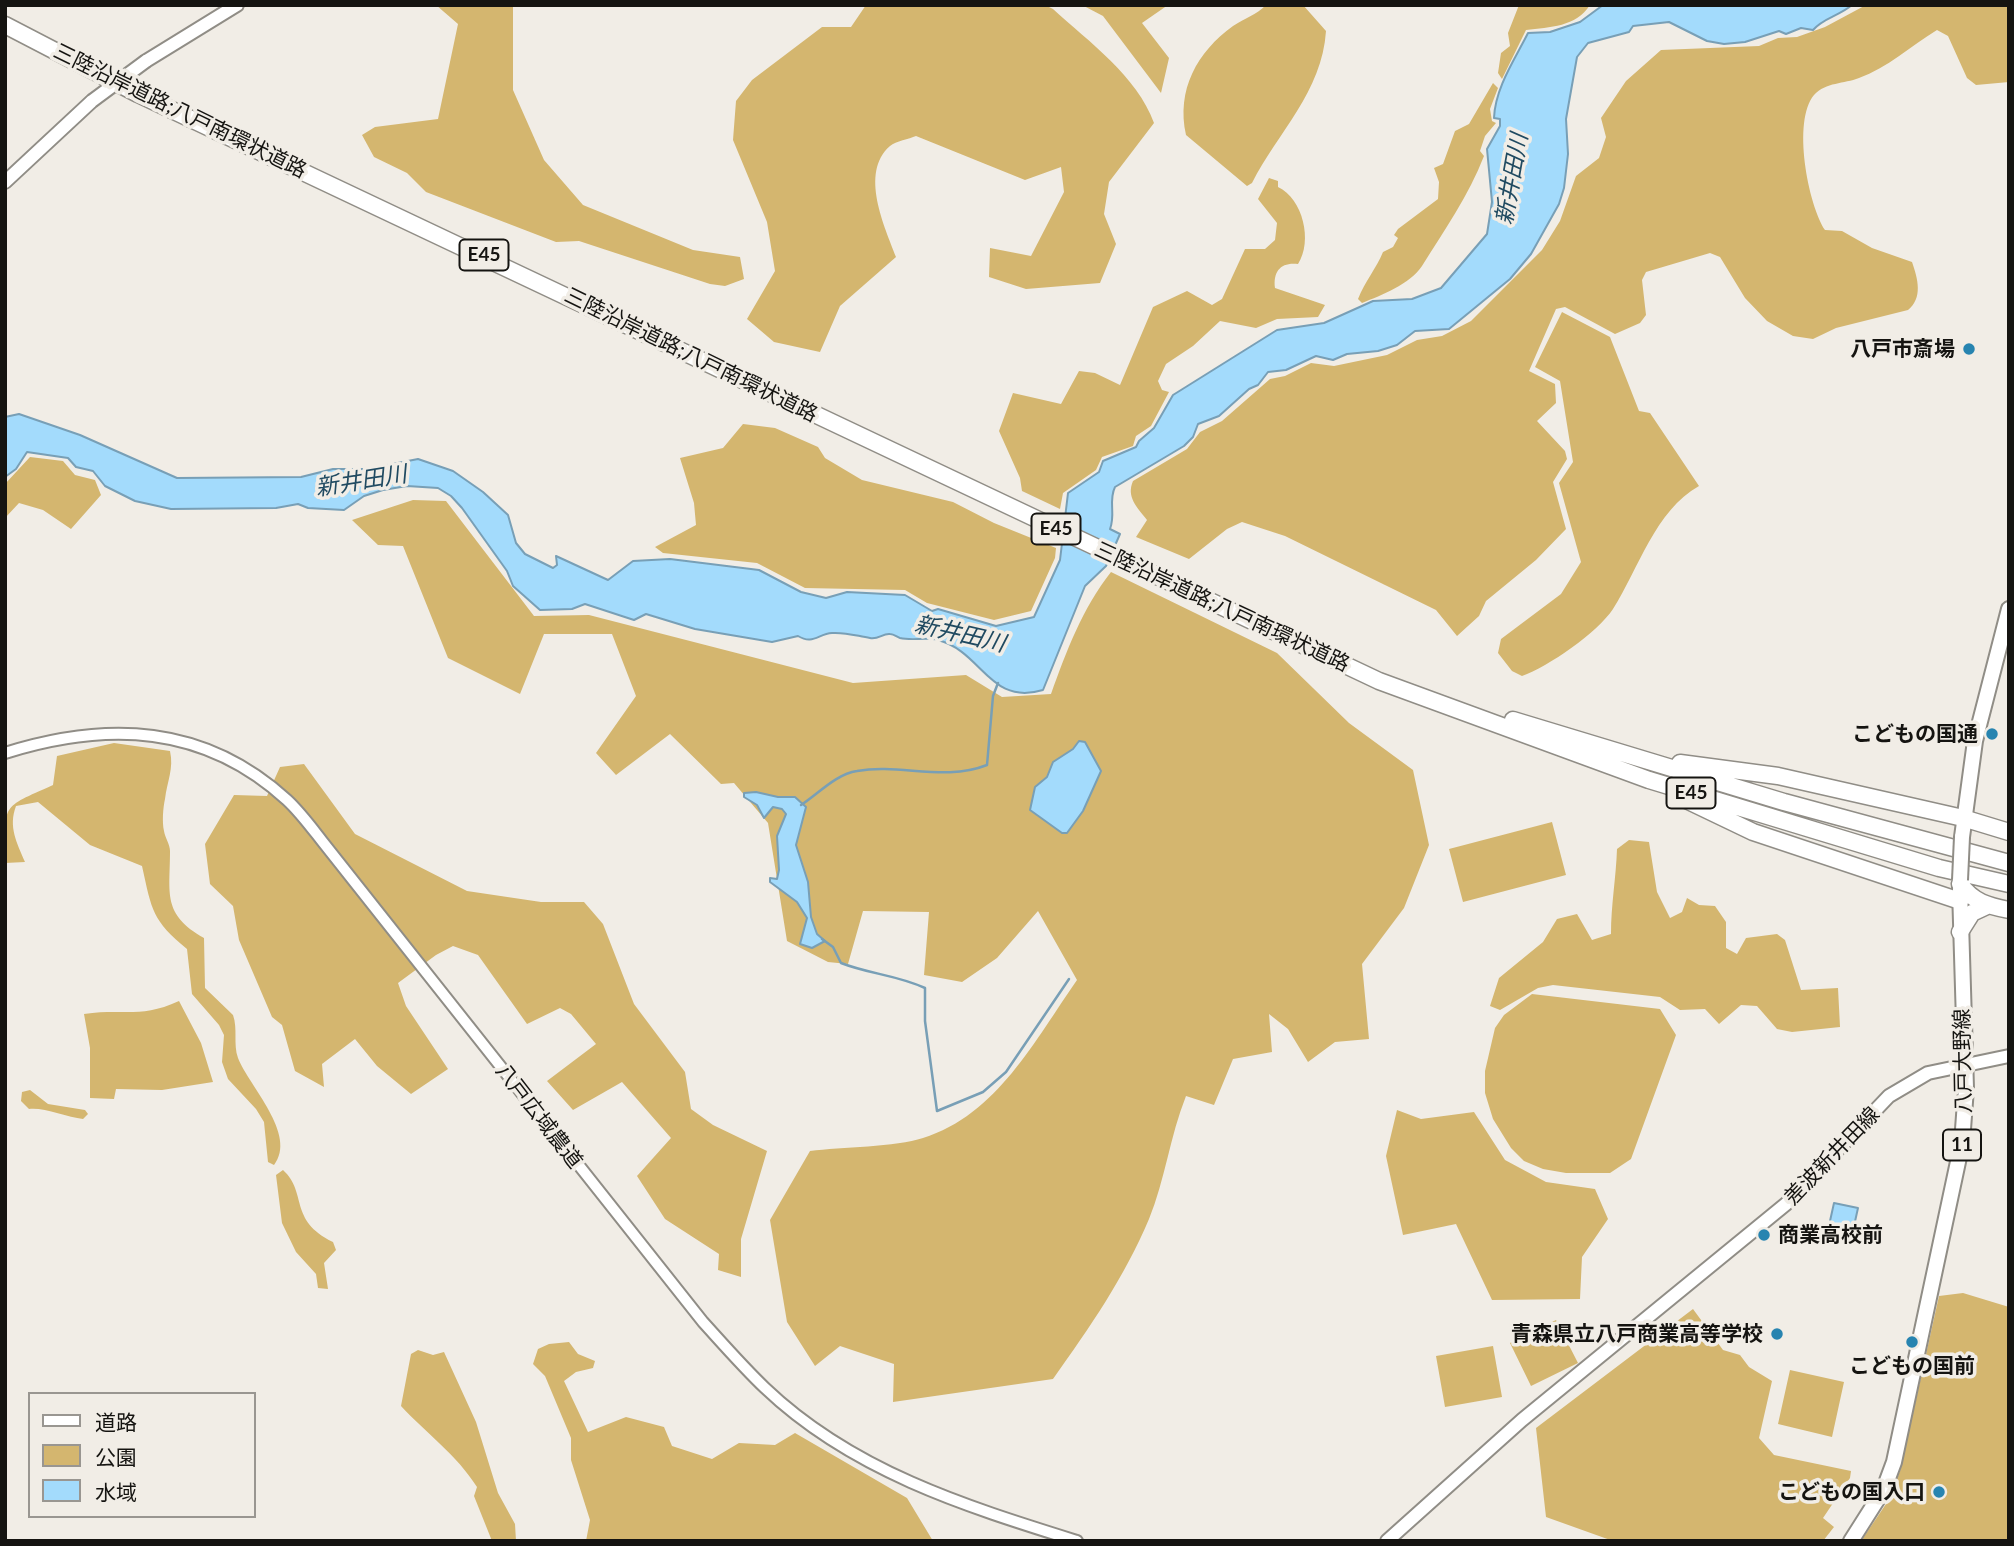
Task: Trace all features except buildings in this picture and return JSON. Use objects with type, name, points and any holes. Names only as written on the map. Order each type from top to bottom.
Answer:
[{"type":"highway","name":"三陸沿岸道路;八戸南環状道路","points":[[5,25],[138,94],[1379,681],[1649,780],[1939,868],[2009,884]]},
{"type":"highway","name":"三陸沿岸道路;八戸南環状道路","points":[[1379,681],[1784,802],[2009,863]]},
{"type":"highway","points":[[1656,762],[1708,765],[1778,776],[1963,818],[2009,832]]},
{"type":"highway","points":[[1649,780],[1753,832],[1960,901]]},
{"type":"highway","points":[[1960,882],[1973,898],[1987,906],[2009,910]]},
{"type":"highway","points":[[1960,932],[1972,914],[1987,906]]},
{"type":"main road","points":[[5,182],[92,101],[146,61],[237,5]]},
{"type":"main road","name":"八戸大野線","points":[[1851,1541],[1884,1489],[1894,1462],[1957,1176],[1966,1110],[1960,932],[1963,818],[1983,703],[2009,609]]},
{"type":"main road","name":"差波新井田線","points":[[1387,1541],[1521,1420],[1786,1205],[1889,1096],[1928,1073],[2009,1056]]},
{"type":"street","name":"八戸広域農道","points":[[5,753],[72,735],[128,732],[194,746],[247,769],[289,802],[322,841],[703,1322],[766,1389],[852,1452],[912,1484],[974,1509],[1077,1541]]},
{"type":"green space","points":[[436,5],[513,5],[513,90],[544,160],[583,205],[693,250],[740,257],[744,279],[725,286],[710,284],[579,241],[556,242],[426,192],[407,173],[374,157],[362,135],[375,127],[438,119],[458,24]]},
{"type":"green space","points":[[866,5],[1045,5],[1082,34],[1124,75],[1146,106],[1154,123],[1109,182],[1104,214],[1116,244],[1100,283],[1026,289],[989,277],[990,248],[1031,256],[1064,192],[1061,167],[1025,180],[916,136],[890,146],[881,157],[876,171],[877,200],[896,257],[840,306],[820,352],[774,342],[747,319],[775,271],[767,222],[733,140],[736,101],[752,80],[822,27],[851,27]]},
{"type":"green space","points":[[1082,5],[1168,5],[1142,23],[1169,58],[1161,93],[1103,16]]},
{"type":"green space","points":[[1266,5],[1303,5],[1326,31],[1323,53],[1308,92],[1252,183],[1247,186],[1186,135],[1184,103],[1192,73],[1209,48],[1233,26]]},
{"type":"green space","points":[[1519,5],[1590,5],[1570,22],[1526,30],[1502,79],[1498,73],[1501,53],[1510,46],[1508,33]]},
{"type":"green space","points":[[1866,5],[2009,5],[2009,82],[1976,85],[1967,78],[1948,36],[1937,30],[1869,74],[1830,85],[1819,91],[1807,107],[1803,142],[1805,162],[1808,183],[1819,218],[1825,230],[1842,231],[1872,248],[1912,262],[1917,294],[1908,310],[1836,328],[1813,339],[1793,336],[1767,321],[1745,298],[1720,257],[1710,253],[1646,272],[1642,280],[1646,315],[1640,323],[1615,334],[1565,307],[1556,309],[1529,371],[1555,384],[1556,403],[1537,421],[1565,451],[1567,459],[1553,482],[1566,529],[1536,560],[1486,601],[1479,616],[1457,636],[1436,610],[1285,536],[1242,522],[1227,529],[1189,559],[1136,537],[1147,520],[1132,497],[1133,481],[1187,449],[1200,432],[1222,421],[1270,379],[1285,376],[1311,363],[1334,366],[1387,355],[1417,340],[1442,336],[1471,321],[1542,250],[1560,221],[1576,176],[1599,158],[1606,137],[1601,118],[1626,81],[1661,50],[1759,46],[1778,38],[1797,37],[1825,27]]},
{"type":"green space","points":[[1493,83],[1498,88],[1490,109],[1492,121],[1496,123],[1485,136],[1480,151],[1484,156],[1456,212],[1417,272],[1395,288],[1362,303],[1358,299],[1383,252],[1393,247],[1398,238],[1394,235],[1398,229],[1438,199],[1439,182],[1434,168],[1443,164],[1455,131],[1469,124]]},
{"type":"green space","points":[[1269,178],[1278,181],[1278,187],[1294,201],[1305,233],[1305,244],[1298,264],[1279,269],[1275,277],[1275,288],[1325,305],[1318,317],[1277,319],[1256,328],[1220,321],[1193,346],[1166,364],[1158,381],[1162,390],[1169,392],[1151,426],[1136,436],[1133,446],[1102,457],[1096,470],[1063,493],[1060,509],[1022,491],[1020,478],[999,431],[1013,393],[1061,404],[1079,371],[1095,373],[1120,385],[1153,307],[1187,291],[1212,305],[1222,299],[1245,249],[1265,249],[1275,240],[1277,223],[1258,199]]},
{"type":"green space","points":[[1562,312],[1610,337],[1639,411],[1650,413],[1699,486],[1684,497],[1659,525],[1606,618],[1572,648],[1522,676],[1512,671],[1498,653],[1501,639],[1561,594],[1581,562],[1559,483],[1573,462],[1560,381],[1535,367]]},
{"type":"green space","points":[[743,424],[775,428],[818,447],[825,458],[862,480],[953,502],[994,523],[1056,548],[1055,558],[1031,611],[994,620],[927,603],[905,590],[805,588],[757,563],[663,553],[655,547],[696,525],[694,503],[680,458],[723,448]]},
{"type":"green space","points":[[30,457],[63,461],[75,475],[95,480],[101,495],[71,529],[43,510],[19,503],[5,518],[5,484]]},
{"type":"green space","points":[[413,500],[446,501],[534,616],[589,615],[853,683],[966,675],[1002,697],[1051,694],[1083,615],[1111,572],[1277,653],[1349,723],[1413,770],[1429,845],[1404,908],[1362,964],[1369,1039],[1335,1042],[1308,1062],[1288,1029],[1269,1014],[1272,1052],[1233,1059],[1214,1105],[1186,1096],[1155,1204],[1139,1241],[1106,1302],[1053,1379],[893,1402],[894,1364],[840,1346],[815,1366],[787,1322],[770,1220],[810,1151],[912,1141],[949,1127],[993,1094],[1012,1073],[1077,980],[1038,911],[997,958],[962,982],[924,975],[929,912],[863,911],[848,964],[828,962],[787,941],[768,823],[734,783],[721,784],[670,734],[616,775],[596,753],[636,696],[612,634],[544,634],[520,694],[448,658],[403,546],[378,545],[352,520]]},
{"type":"green space","points":[[114,743],[170,751],[171,769],[163,819],[170,848],[171,902],[181,920],[204,938],[205,988],[233,1015],[238,1058],[276,1125],[280,1153],[274,1165],[268,1162],[264,1122],[256,1109],[228,1079],[222,1062],[224,1035],[219,1025],[192,994],[187,949],[155,914],[142,866],[90,845],[38,802],[16,806],[13,828],[25,862],[5,863],[5,828],[9,810],[23,799],[53,785],[57,756]]},
{"type":"green space","points":[[304,764],[355,834],[467,891],[541,902],[584,902],[603,924],[634,1004],[685,1072],[691,1109],[713,1125],[767,1151],[741,1239],[741,1277],[718,1270],[719,1254],[665,1219],[637,1176],[671,1138],[622,1082],[573,1110],[547,1081],[596,1044],[571,1014],[560,1008],[527,1024],[478,955],[453,946],[398,983],[406,1006],[448,1069],[411,1094],[377,1066],[355,1039],[322,1064],[324,1087],[295,1071],[282,1025],[272,1017],[239,940],[233,906],[210,884],[205,844],[234,795],[267,796],[280,767]]},
{"type":"green space","points":[[1552,822],[1566,875],[1463,902],[1449,849]]},
{"type":"green space","points":[[1629,840],[1649,842],[1657,892],[1670,918],[1682,912],[1687,898],[1699,905],[1715,906],[1726,922],[1726,948],[1737,954],[1746,938],[1777,934],[1785,940],[1801,990],[1838,988],[1840,1027],[1792,1032],[1777,1029],[1757,1006],[1741,1005],[1719,1024],[1705,1009],[1680,1010],[1660,997],[1553,985],[1538,988],[1500,1010],[1490,1006],[1499,978],[1543,942],[1557,919],[1577,914],[1592,940],[1611,934],[1617,849]]},
{"type":"green space","points":[[1532,994],[1660,1009],[1676,1035],[1631,1159],[1610,1173],[1566,1173],[1543,1169],[1524,1161],[1511,1148],[1493,1119],[1485,1093],[1485,1071],[1495,1028],[1504,1015]]},
{"type":"green space","points":[[179,1001],[201,1043],[213,1082],[162,1090],[116,1089],[114,1099],[90,1098],[90,1048],[84,1014],[153,1010]]},
{"type":"green space","points":[[30,1090],[48,1104],[85,1110],[88,1114],[83,1119],[41,1109],[29,1109],[21,1101],[22,1092]]},
{"type":"green space","points":[[1397,1110],[1421,1119],[1474,1112],[1505,1160],[1546,1182],[1595,1189],[1608,1219],[1582,1257],[1580,1299],[1492,1300],[1456,1224],[1403,1235],[1386,1156]]},
{"type":"green space","points":[[283,1170],[295,1188],[304,1216],[310,1225],[333,1242],[336,1250],[324,1263],[328,1289],[318,1288],[316,1274],[296,1252],[282,1223],[276,1175]]},
{"type":"green space","points":[[1963,1293],[2009,1307],[2009,1541],[1861,1541],[1886,1504],[1900,1471],[1939,1296]]},
{"type":"green space","points":[[1693,1309],[1723,1350],[1740,1355],[1749,1367],[1772,1381],[1759,1438],[1774,1455],[1851,1471],[1850,1478],[1823,1518],[1834,1527],[1823,1541],[1613,1541],[1546,1517],[1536,1428]]},
{"type":"green space","points":[[1556,1320],[1578,1363],[1531,1386],[1510,1343]]},
{"type":"green space","points":[[569,1342],[578,1354],[595,1361],[593,1368],[576,1372],[564,1381],[588,1432],[626,1417],[664,1427],[672,1446],[712,1459],[739,1443],[775,1445],[795,1433],[907,1498],[933,1541],[586,1541],[590,1520],[571,1460],[571,1438],[545,1376],[533,1364],[538,1349],[549,1344]]},
{"type":"green space","points":[[1493,1346],[1502,1397],[1445,1407],[1436,1356]]},
{"type":"green space","points":[[418,1350],[433,1355],[444,1352],[476,1422],[498,1493],[515,1524],[516,1541],[492,1541],[474,1496],[477,1487],[469,1475],[401,1406],[411,1354]]},
{"type":"green space","points":[[1790,1370],[1844,1382],[1832,1437],[1778,1424]]},
{"type":"water","name":"新井田川","points":[[1603,5],[1852,5],[1813,30],[1801,28],[1786,34],[1779,31],[1745,42],[1724,44],[1707,41],[1669,22],[1633,26],[1629,32],[1588,43],[1577,57],[1566,119],[1568,154],[1559,204],[1531,254],[1510,279],[1449,329],[1415,331],[1397,345],[1378,351],[1347,354],[1333,360],[1316,356],[1286,370],[1268,372],[1258,385],[1249,389],[1219,416],[1198,424],[1193,437],[1184,446],[1115,487],[1110,529],[1120,534],[1106,566],[1085,586],[1043,690],[1025,693],[1010,691],[987,676],[953,646],[933,639],[905,639],[890,634],[873,638],[837,633],[812,639],[798,636],[772,642],[695,629],[646,614],[634,620],[585,604],[572,609],[540,610],[513,586],[507,571],[462,508],[451,496],[438,488],[407,486],[383,490],[364,496],[344,510],[308,508],[298,504],[276,508],[171,509],[135,501],[105,486],[93,471],[76,467],[68,458],[27,452],[16,469],[5,477],[5,417],[19,414],[80,435],[177,478],[301,477],[333,469],[367,469],[418,459],[453,471],[483,492],[508,515],[516,543],[525,554],[553,568],[557,565],[556,556],[608,580],[633,561],[670,559],[759,570],[801,592],[826,598],[847,592],[905,595],[932,611],[938,609],[996,626],[1034,617],[1060,560],[1068,493],[1099,472],[1103,461],[1136,447],[1154,428],[1173,395],[1277,330],[1324,323],[1373,301],[1412,299],[1441,288],[1487,234],[1492,202],[1487,149],[1500,126],[1500,119],[1494,118],[1495,107],[1506,74],[1528,33],[1550,32],[1580,22]]},
{"type":"water","points":[[1079,741],[1085,742],[1101,771],[1083,811],[1067,833],[1062,833],[1030,810],[1035,787],[1047,777],[1053,762],[1073,749]]},
{"type":"water","points":[[756,792],[778,797],[795,797],[806,807],[796,845],[808,882],[811,917],[817,934],[825,941],[812,948],[800,944],[807,918],[797,902],[770,882],[770,878],[777,879],[777,836],[786,814],[782,809],[773,807],[764,818],[757,805],[744,797],[744,793]]},
{"type":"water","points":[[1834,1203],[1858,1208],[1850,1244],[1826,1239]]},
{"type":"waterway","points":[[801,805],[835,780],[857,771],[889,769],[955,772],[987,765],[993,696],[998,683]]},
{"type":"waterway","points":[[822,939],[833,947],[841,963],[925,988],[925,1021],[937,1111],[983,1092],[1006,1072],[1069,979]]},
{"type":"place","name":"八戸市斎場","points":[[1969,349]]},
{"type":"place","name":"こどもの国通","points":[[1992,734]]},
{"type":"place","name":"商業高校前","points":[[1764,1235]]},
{"type":"place","name":"青森県立八戸商業高等学校","points":[[1777,1334]]},
{"type":"place","name":"こどもの国前","points":[[1912,1342]]},
{"type":"place","name":"こどもの国入口","points":[[1939,1492]]}]
